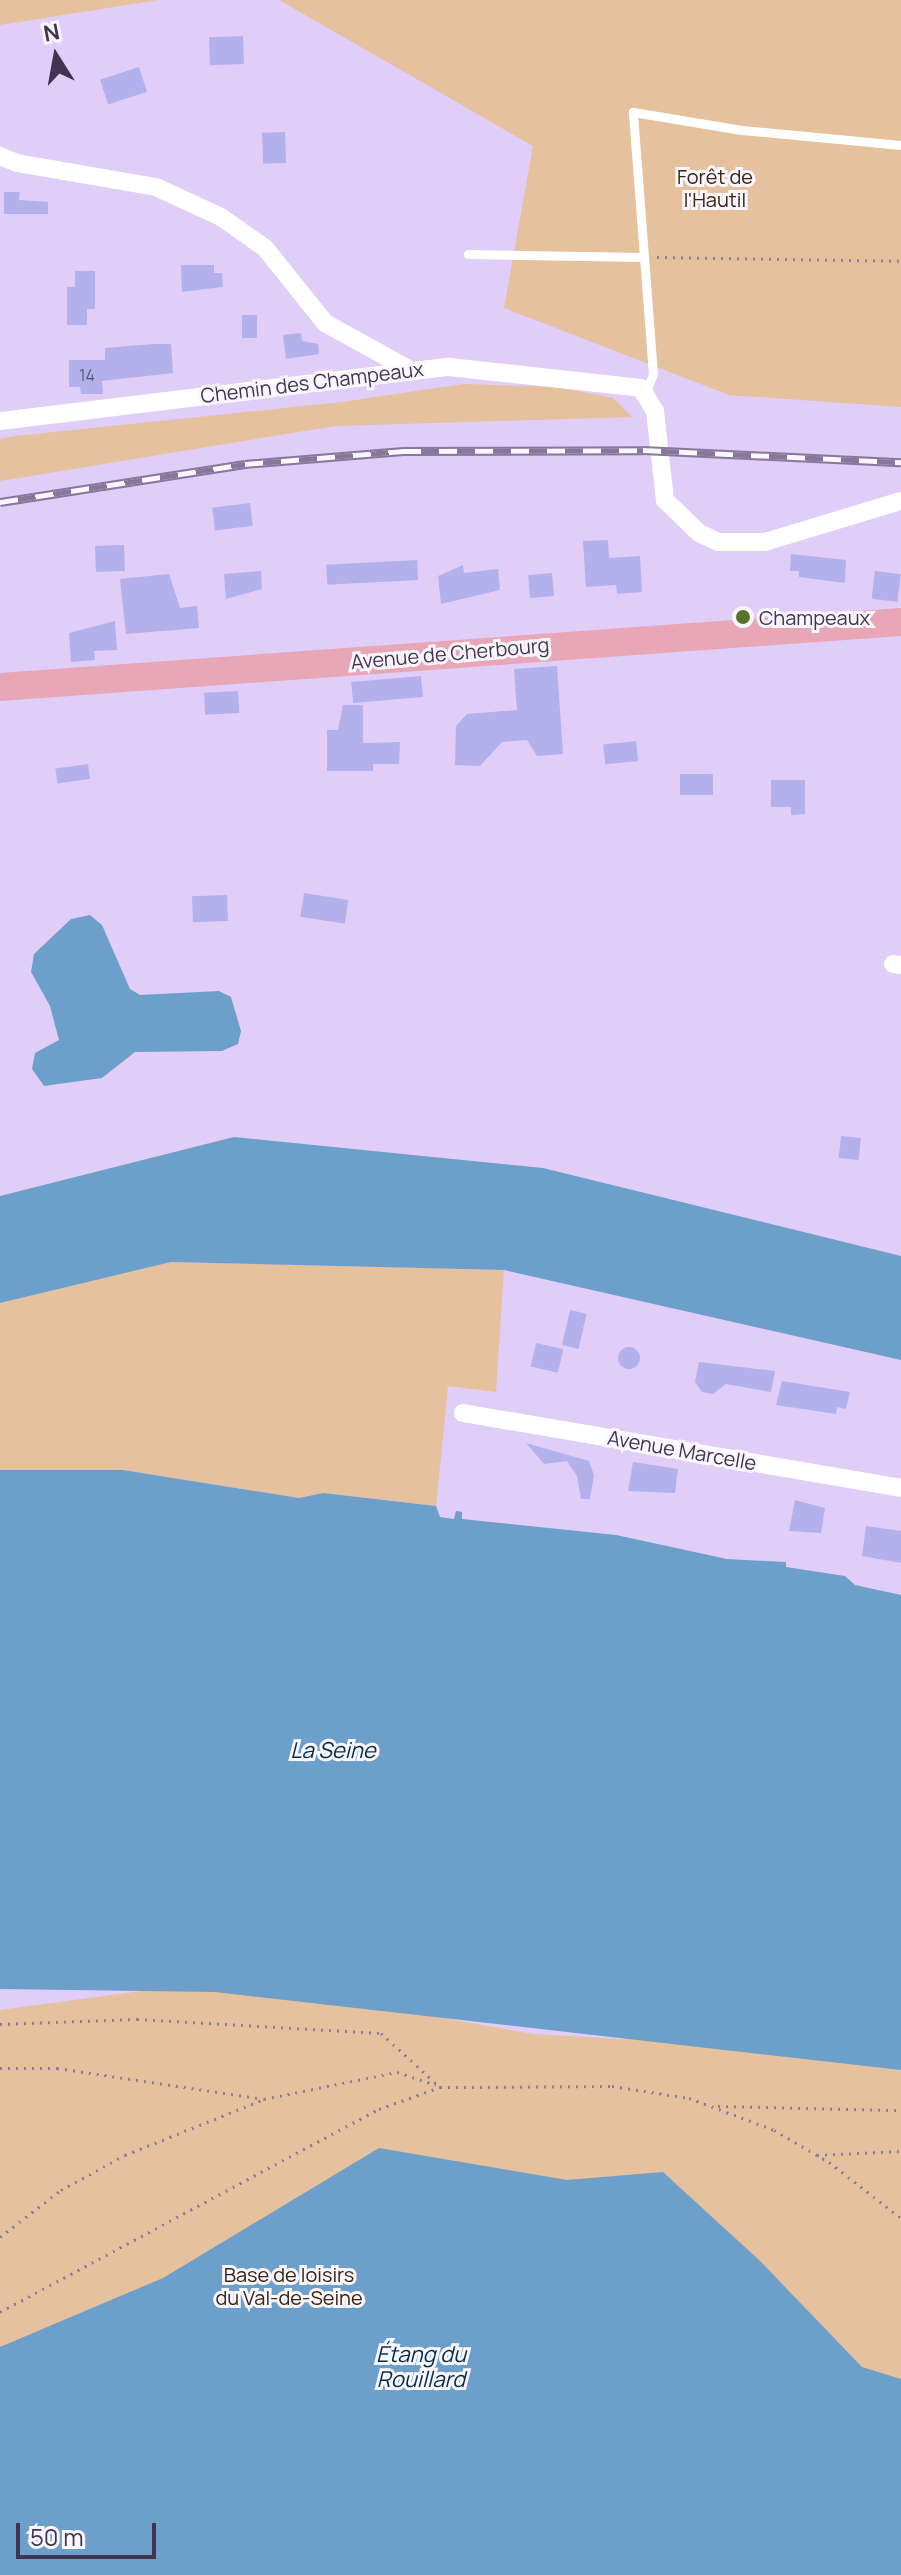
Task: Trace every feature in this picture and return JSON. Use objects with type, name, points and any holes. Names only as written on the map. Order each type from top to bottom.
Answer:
[{"type":"main road","name":"Avenue de Cherbourg","points":[[0,687],[901,622]]},
{"type":"street","points":[[0,156],[17,163],[156,187],[221,217],[265,248],[325,323],[407,368]]},
{"type":"street","name":"Chemin des Champeaux","points":[[0,421],[407,368],[449,367],[570,378],[631,385],[646,392]]},
{"type":"street","points":[[646,392],[655,415],[660,484],[665,500],[707,538],[732,545],[765,542],[901,501]]},
{"type":"street","name":"Avenue Marcelle","points":[[463,1413],[901,1488]]},
{"type":"lane","points":[[646,392],[653,374],[633,112],[742,130],[901,145]]},
{"type":"lane","points":[[468,254],[644,257]]},
{"type":"path","points":[[644,257],[901,261]]},
{"type":"path","points":[[0,2024],[137,2019],[381,2033],[440,2087]]},
{"type":"path","points":[[0,2068],[57,2068],[232,2090],[264,2099]]},
{"type":"path","points":[[0,2237],[61,2190],[125,2155],[264,2099],[397,2072],[440,2087]]},
{"type":"path","points":[[0,2312],[379,2109],[440,2087],[612,2086],[718,2106],[901,2110]]},
{"type":"path","points":[[718,2106],[817,2155],[901,2218]]},
{"type":"path","points":[[817,2155],[901,2151]]},
{"type":"green space","points":[[0,0],[158,0],[0,25]]},
{"type":"green space","name":"Forêt de l'Hautil","points":[[279,0],[901,0],[901,407],[729,395],[504,308],[533,146]]},
{"type":"green space","points":[[463,384],[557,387],[613,398],[632,417],[335,426],[0,481],[0,439],[342,402]]},
{"type":"green space","points":[[171,1262],[504,1270],[496,1392],[448,1386],[436,1506],[323,1493],[299,1498],[123,1470],[0,1470],[0,1303]]},
{"type":"green space","name":"Étang du Rouillard","points":[[223,1980],[534,2034],[901,2055],[901,2575],[0,2575],[0,2010]]},
{"type":"water","points":[[90,915],[102,925],[130,989],[140,995],[219,991],[231,997],[241,1031],[238,1044],[222,1051],[135,1052],[102,1078],[44,1086],[32,1069],[35,1053],[59,1040],[50,1006],[31,972],[34,954],[71,919]]},
{"type":"water","points":[[234,1137],[543,1168],[901,1256],[901,1360],[504,1270],[171,1262],[0,1303],[0,1196]]},
{"type":"water","name":"La Seine","points":[[0,1470],[123,1470],[299,1498],[323,1493],[436,1506],[440,1517],[454,1519],[456,1511],[462,1512],[462,1519],[616,1535],[727,1559],[786,1562],[786,1567],[845,1576],[855,1585],[901,1595],[901,2070],[215,1992],[0,1989]]},
{"type":"water","name":"Étang du Rouillard","points":[[379,2148],[567,2180],[663,2172],[759,2260],[862,2367],[901,2379],[901,2575],[0,2575],[0,2347],[163,2278]]},
{"type":"building","points":[[243,36],[244,64],[210,65],[209,37]]},
{"type":"building","points":[[139,67],[147,92],[108,104],[100,80]]},
{"type":"building","points":[[285,132],[286,163],[263,164],[262,133]]},
{"type":"building","points":[[4,192],[20,192],[19,200],[48,202],[48,214],[4,214]]},
{"type":"building","points":[[181,265],[214,265],[214,273],[222,273],[223,287],[182,292]]},
{"type":"building","points":[[75,271],[95,271],[95,309],[87,309],[87,325],[67,325],[67,287],[75,287]]},
{"type":"building","points":[[242,315],[257,315],[257,338],[242,338]]},
{"type":"building","points":[[301,333],[302,341],[318,344],[319,354],[286,359],[283,335]]},
{"type":"building","points":[[171,344],[173,373],[102,381],[103,394],[81,394],[80,387],[69,387],[69,360],[105,360],[105,348]]},
{"type":"building","points":[[250,503],[253,526],[215,530],[212,508]]},
{"type":"building","points":[[608,540],[609,558],[640,556],[642,592],[617,594],[616,585],[586,587],[583,541]]},
{"type":"building","points":[[124,545],[125,571],[96,572],[95,546]]},
{"type":"building","points":[[791,554],[846,560],[845,583],[799,577],[799,571],[790,571]]},
{"type":"building","points":[[417,560],[418,580],[327,585],[326,565]]},
{"type":"building","points":[[463,565],[464,573],[498,569],[500,590],[441,604],[438,576]]},
{"type":"building","points":[[261,571],[262,589],[226,599],[224,574]]},
{"type":"building","points":[[875,571],[901,574],[897,602],[872,599]]},
{"type":"building","points":[[552,573],[554,596],[530,598],[528,575]]},
{"type":"building","points":[[169,574],[180,608],[197,606],[199,628],[126,634],[120,579]]},
{"type":"building","points":[[115,621],[117,650],[94,651],[95,660],[71,662],[69,633]]},
{"type":"building","points":[[557,666],[563,754],[537,756],[527,740],[502,742],[480,766],[455,765],[456,726],[467,714],[517,710],[514,669]]},
{"type":"building","points":[[421,676],[423,697],[353,703],[351,682]]},
{"type":"building","points":[[238,691],[239,713],[205,715],[204,693]]},
{"type":"building","points":[[343,705],[363,705],[363,743],[400,742],[399,764],[373,764],[373,771],[327,771],[327,730],[338,730]]},
{"type":"building","points":[[636,741],[638,761],[605,764],[603,744]]},
{"type":"building","points":[[88,764],[90,779],[57,783],[55,769]]},
{"type":"building","points":[[680,774],[713,774],[713,795],[680,795]]},
{"type":"building","points":[[771,780],[805,780],[805,814],[791,815],[791,807],[771,807]]},
{"type":"building","points":[[304,893],[348,900],[345,924],[300,917]]},
{"type":"building","points":[[227,895],[228,921],[193,922],[192,896]]},
{"type":"building","points":[[841,1136],[861,1138],[859,1160],[839,1158]]},
{"type":"building","points":[[570,1310],[587,1314],[578,1349],[562,1345]]},
{"type":"building","points":[[536,1343],[563,1349],[558,1373],[531,1366]]},
{"type":"building","points":[[629,1347],[637,1350],[640,1358],[637,1366],[629,1369],[621,1366],[618,1358],[621,1350]]},
{"type":"building","points":[[699,1362],[775,1371],[771,1392],[726,1384],[713,1394],[702,1392],[695,1382]]},
{"type":"building","points":[[782,1381],[850,1392],[846,1409],[837,1407],[836,1414],[776,1405]]},
{"type":"building","points":[[526,1443],[589,1461],[594,1475],[590,1499],[581,1499],[577,1476],[567,1461],[544,1464]]},
{"type":"building","points":[[633,1462],[678,1469],[675,1493],[628,1491]]},
{"type":"building","points":[[795,1500],[825,1508],[821,1533],[789,1531]]},
{"type":"building","points":[[866,1526],[901,1531],[901,1563],[862,1556]]},
{"type":"railway","points":[[0,502],[245,464],[403,451],[643,450],[901,462]]},
{"type":"place","name":"Champeaux","points":[[743,617]]},
{"type":"park label","name":"Base de loisirs du Val-de-Seine","points":[[289,2286]]}]
